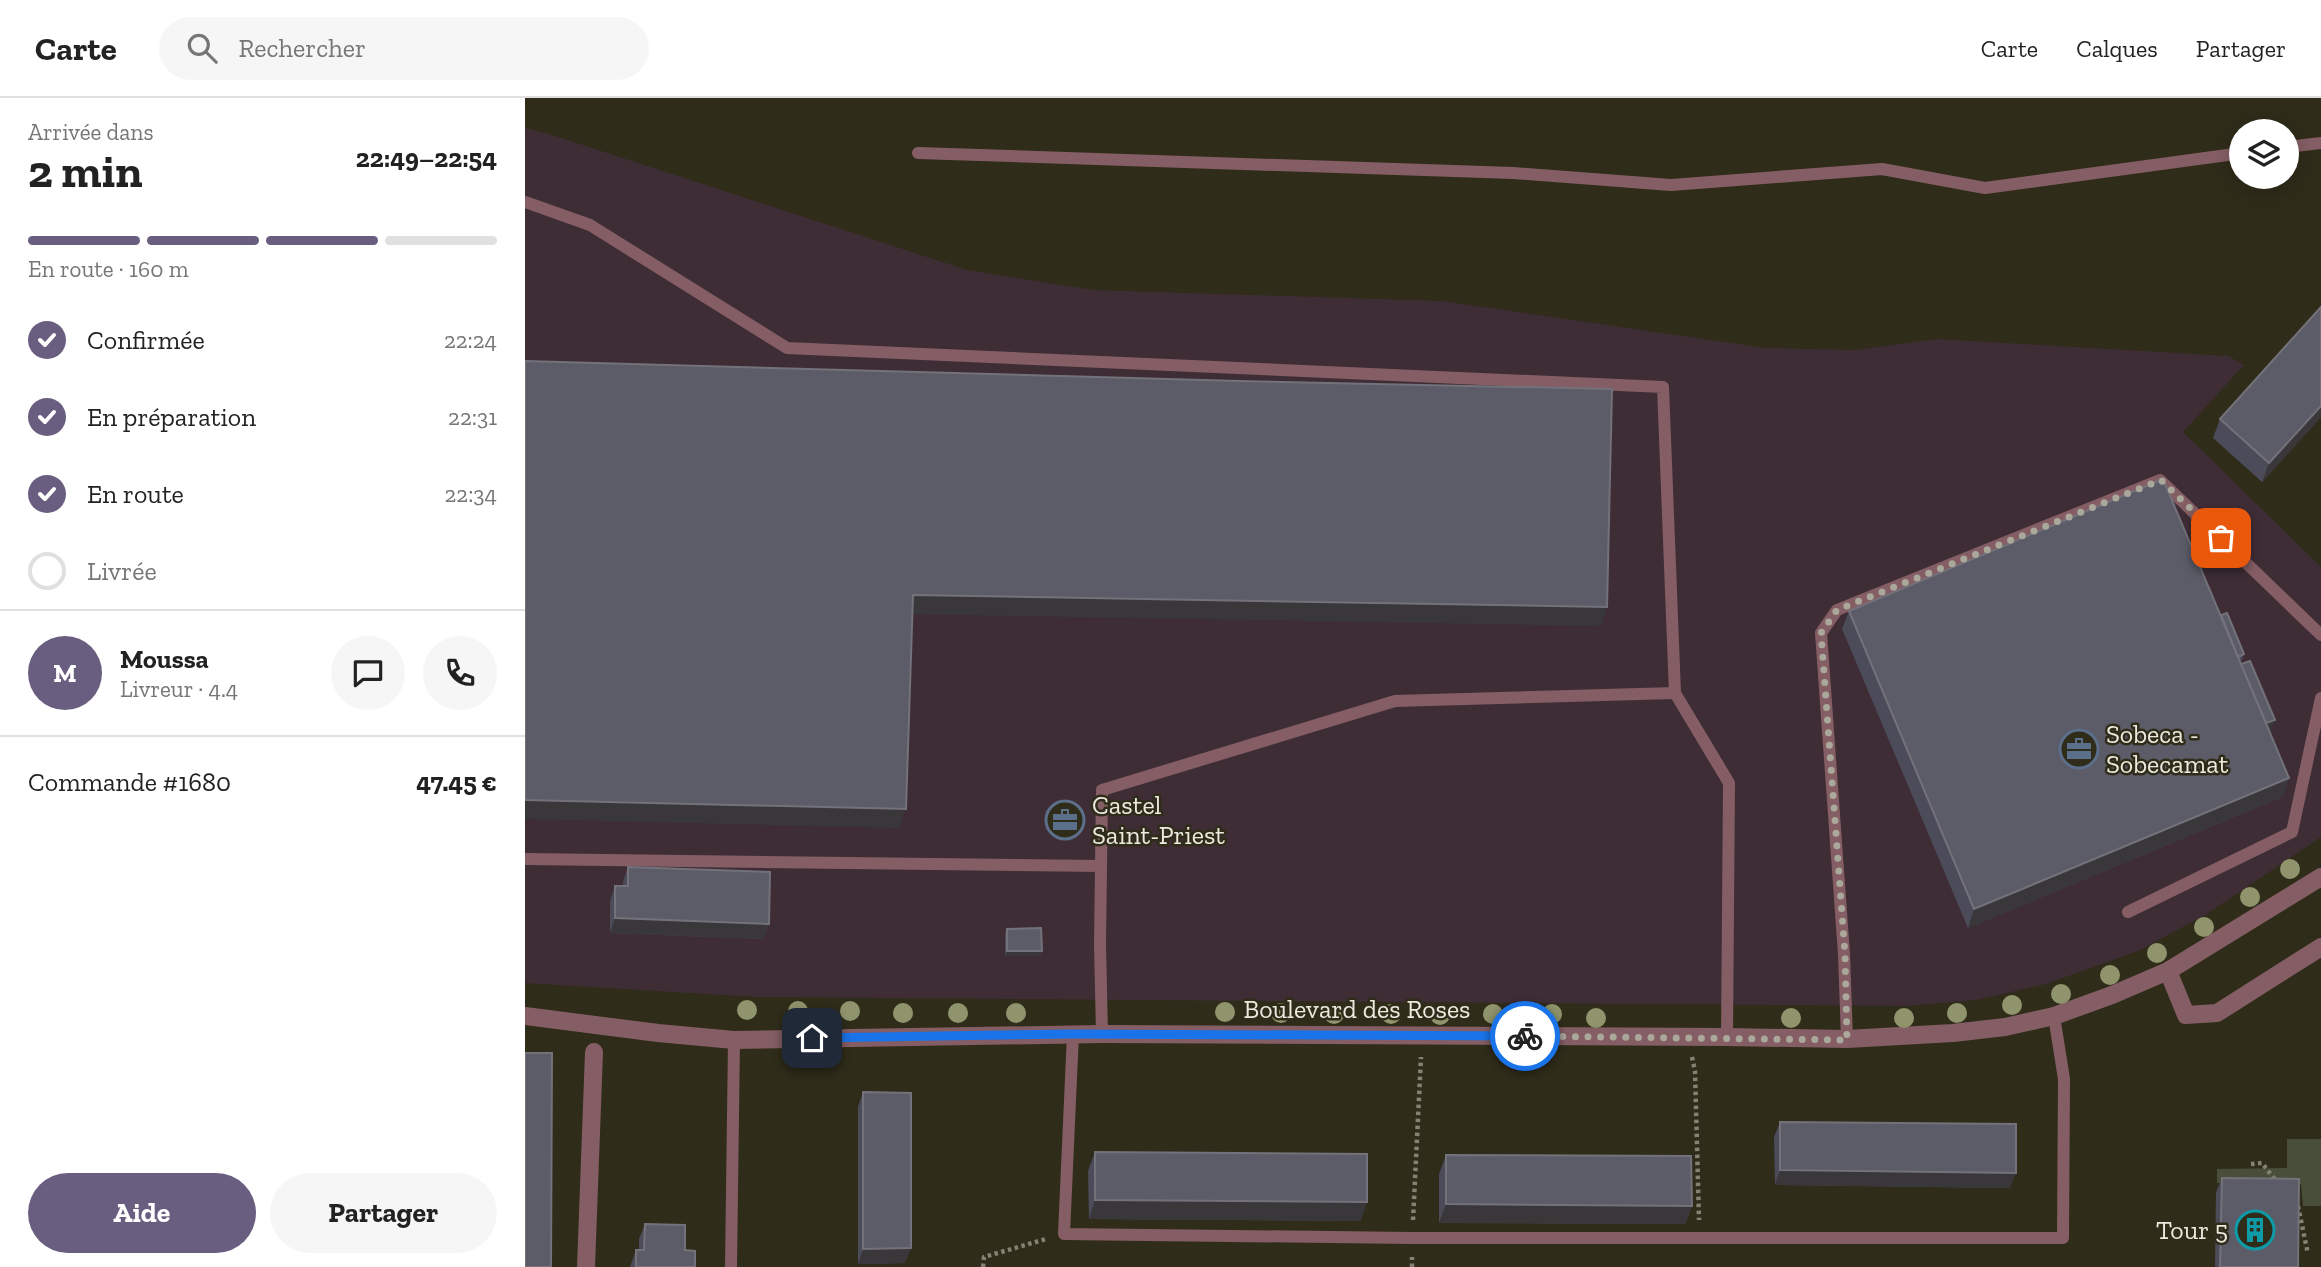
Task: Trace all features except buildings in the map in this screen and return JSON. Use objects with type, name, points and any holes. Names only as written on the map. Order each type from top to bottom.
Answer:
[{"type":"street","name":"Boulevard des Roses","points":[[525,1016],[734,1040],[1102,1034],[1847,1040],[1953,1033],[2005,1027],[2054,1016],[2112,995],[2168,971],[2321,877]]},
{"type":"street","points":[[2168,971],[2186,1015],[2217,1013],[2321,947]]},
{"type":"street","points":[[586,1267],[594,1052]]},
{"type":"lane","points":[[2299,146],[2321,143]]},
{"type":"lane","points":[[918,152],[1513,173],[1671,186],[1882,169],[1985,188],[2229,155]]},
{"type":"lane","points":[[525,202],[590,225],[787,348],[1663,387],[1675,693],[1729,783],[1727,1037]]},
{"type":"lane","points":[[1847,1040],[1845,954],[1821,633],[1837,610],[2161,480],[2321,635]]},
{"type":"lane","points":[[1102,1034],[1102,790],[1395,701],[1675,693]]},
{"type":"lane","points":[[2128,912],[2293,832],[2321,698]]},
{"type":"lane","points":[[525,859],[1101,866]]},
{"type":"lane","points":[[1073,1034],[1064,1234],[1412,1238],[2063,1238],[2064,1079],[2054,1016]]},
{"type":"lane","points":[[731,1267],[734,1040]]},
{"type":"path","points":[[1412,1238],[1422,1035]]},
{"type":"path","points":[[1687,1037],[1695,1071],[1700,1238]]},
{"type":"path","points":[[2251,1164],[2262,1163],[2282,1188]]},
{"type":"path","points":[[2298,1198],[2308,1254]]},
{"type":"path","points":[[983,1267],[984,1257],[1064,1234]]},
{"type":"shaded area","points":[[525,128],[967,270],[1093,290],[1441,301],[1766,348],[1857,350],[1936,339],[2228,356],[2244,365],[2183,432],[2321,567],[2321,837],[2205,915],[2138,951],[2046,984],[1976,1000],[1907,1006],[756,997],[525,983]]},
{"type":"green space","points":[[2287,1139],[2321,1139],[2321,1206],[2303,1206],[2301,1184],[2217,1183],[2217,1169],[2287,1168]]},
{"type":"way so far","points":[[1525,1036],[1847,1040],[1845,954],[1821,633],[1837,610],[2161,480],[2221,538]]},
{"type":"place","name":"Sobeca - Sobecamat","points":[[2079,749]]},
{"type":"place","name":"Castel Saint-Priest","points":[[1065,820]]},
{"type":"place","name":"Tour 5","points":[[2255,1230]]},
{"type":"route","points":[[812,1038],[1073,1034],[1525,1036]]}]
